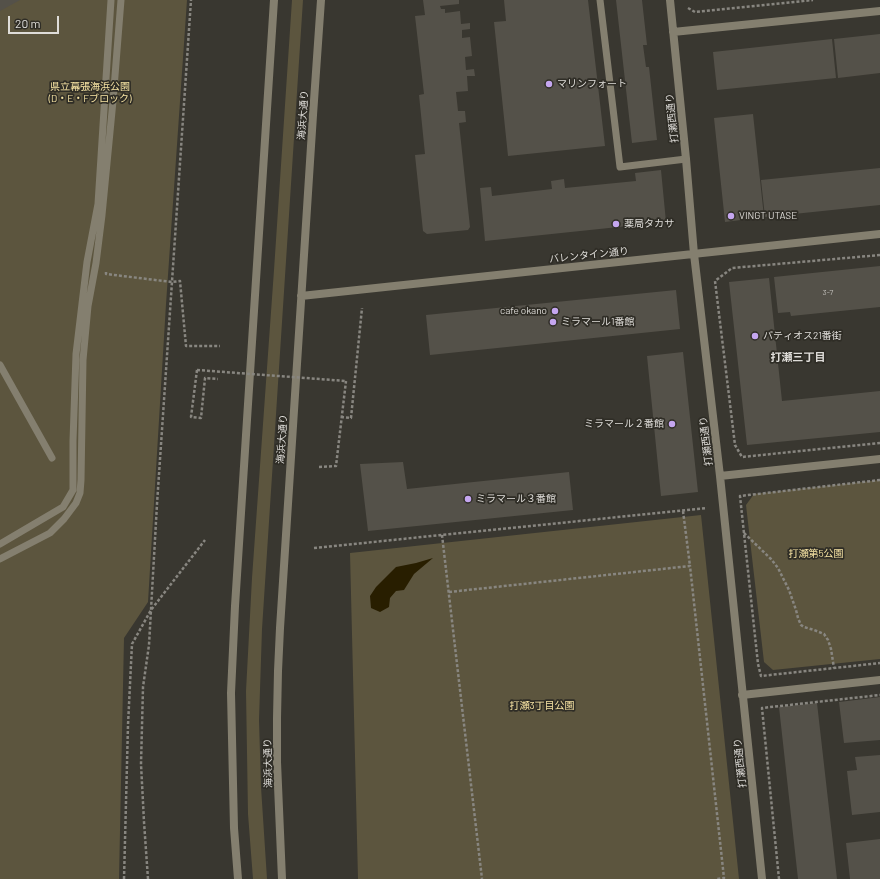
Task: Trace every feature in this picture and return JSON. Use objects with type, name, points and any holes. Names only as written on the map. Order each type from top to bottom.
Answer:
[{"type":"street","points":[[238,879],[234,828],[231,692],[235,606],[274,0]]},
{"type":"street","name":"海浜大通り","points":[[282,879],[277,718],[278,671],[321,0]]},
{"type":"street","name":"打瀬西通り","points":[[670,0],[694,254],[720,476],[762,879]]},
{"type":"street","points":[[673,32],[880,11]]},
{"type":"street","name":"バレンタイン通り","points":[[301,296],[880,234]]},
{"type":"street","points":[[720,476],[880,459]]},
{"type":"street","points":[[742,695],[880,680]]},
{"type":"lane","points":[[0,544],[63,507],[73,490],[76,354],[87,262],[98,204],[111,0]]},
{"type":"lane","points":[[0,559],[50,533],[72,509],[80,494],[83,360],[88,306],[96,263],[102,215],[114,101],[122,0]]},
{"type":"lane","points":[[600,0],[620,166],[686,160]]},
{"type":"lane","points":[[0,365],[52,458]]},
{"type":"path","points":[[148,879],[141,764],[143,687],[149,645],[191,0]]},
{"type":"path","points":[[688,8],[696,12],[813,0]]},
{"type":"path","points":[[880,255],[732,268],[715,280],[735,445],[742,457],[880,443]]},
{"type":"path","points":[[96,263],[107,265],[106,274],[172,282],[180,281],[186,346],[220,346]]},
{"type":"path","points":[[341,417],[351,418],[362,308]]},
{"type":"path","points":[[218,380],[206,378],[201,418],[191,417],[197,370],[346,381],[336,466],[319,467]]},
{"type":"path","points":[[880,480],[740,496],[758,664],[762,676],[880,663]]},
{"type":"path","points":[[314,548],[707,508]]},
{"type":"path","points":[[683,511],[724,878],[717,879]]},
{"type":"path","points":[[744,532],[778,568],[789,590],[801,625],[824,634],[828,640],[831,648],[834,668]]},
{"type":"path","points":[[442,535],[482,879]]},
{"type":"path","points":[[124,879],[128,725],[132,644],[151,610],[205,540]]},
{"type":"path","points":[[449,592],[690,566]]},
{"type":"path","points":[[779,879],[762,708],[880,695]]},
{"type":"green space","name":"県立幕張海浜公園 (D・E・Fブロック)","points":[[0,0],[187,0],[166,304],[148,602],[124,638],[119,879],[0,879]]},
{"type":"green space","points":[[292,0],[303,0],[262,629],[259,720],[261,787],[267,879],[253,879],[248,814],[246,691],[252,578]]},
{"type":"green space","name":"打瀬第5公園","points":[[880,480],[880,659],[773,670],[764,662],[746,505],[754,494]]},
{"type":"green space","name":"打瀬3丁目公園","points":[[701,515],[739,879],[358,879],[350,553]]},
{"type":"shaded area","points":[[433,558],[414,574],[404,590],[396,591],[390,598],[389,607],[380,612],[371,608],[370,596],[376,587],[396,567]]},
{"type":"building","points":[[0,0],[20,0],[0,11]]},
{"type":"building","points":[[423,0],[459,0],[459,4],[440,6],[441,9],[445,9],[445,13],[460,11],[461,24],[470,23],[470,29],[462,30],[462,38],[470,37],[472,56],[465,57],[466,70],[474,69],[475,76],[467,76],[468,91],[456,92],[458,111],[465,111],[466,122],[459,123],[470,227],[468,230],[427,234],[423,231],[415,155],[425,154],[419,95],[424,94],[415,16],[425,15]]},
{"type":"building","name":"マリンフォート","points":[[504,0],[588,0],[605,146],[508,156],[494,22],[506,21]]},
{"type":"building","points":[[616,0],[642,0],[647,45],[643,45],[646,67],[649,67],[657,140],[632,143]]},
{"type":"building","points":[[880,34],[880,73],[838,78],[834,39]]},
{"type":"building","points":[[832,39],[836,78],[717,90],[713,52]]},
{"type":"building","points":[[753,114],[764,217],[725,222],[714,118]]},
{"type":"building","points":[[880,168],[880,205],[765,217],[761,180]]},
{"type":"building","points":[[661,170],[666,222],[485,241],[480,188],[491,187],[492,196],[552,189],[551,181],[564,179],[565,188],[636,181],[635,173]]},
{"type":"building","name":"パティオス21番街","points":[[880,266],[880,307],[791,316],[790,312],[778,313],[774,277]]},
{"type":"building","name":"パティオス21番街","points":[[769,278],[782,401],[880,391],[880,432],[747,445],[729,282]]},
{"type":"building","name":"ミラマール1番館","points":[[676,290],[680,329],[430,355],[426,315]]},
{"type":"building","name":"ミラマール２番館","points":[[683,352],[698,492],[661,496],[647,356]]},
{"type":"building","name":"ミラマール３番館","points":[[403,462],[407,489],[569,472],[573,510],[368,531],[360,464]]},
{"type":"building","points":[[880,697],[880,740],[844,743],[839,702]]},
{"type":"building","points":[[817,703],[837,879],[798,879],[779,707]]},
{"type":"building","points":[[880,755],[880,812],[852,815],[847,771],[857,770],[855,757]]},
{"type":"building","points":[[880,839],[880,879],[850,879],[846,843]]},
{"type":"place","name":"マリンフォート","points":[[549,84]]},
{"type":"place","name":"VINGT UTASE","points":[[731,216]]},
{"type":"place","name":"薬局タカサ","points":[[616,224]]},
{"type":"place","name":"cafe okano","points":[[555,311]]},
{"type":"place","name":"ミラマール1番館","points":[[553,322]]},
{"type":"place","name":"パティオス21番街","points":[[755,336]]},
{"type":"place","name":"ミラマール２番館","points":[[672,424]]},
{"type":"place","name":"ミラマール３番館","points":[[468,499]]},
{"type":"district","name":"打瀬三丁目","points":[[798,357]]}]
